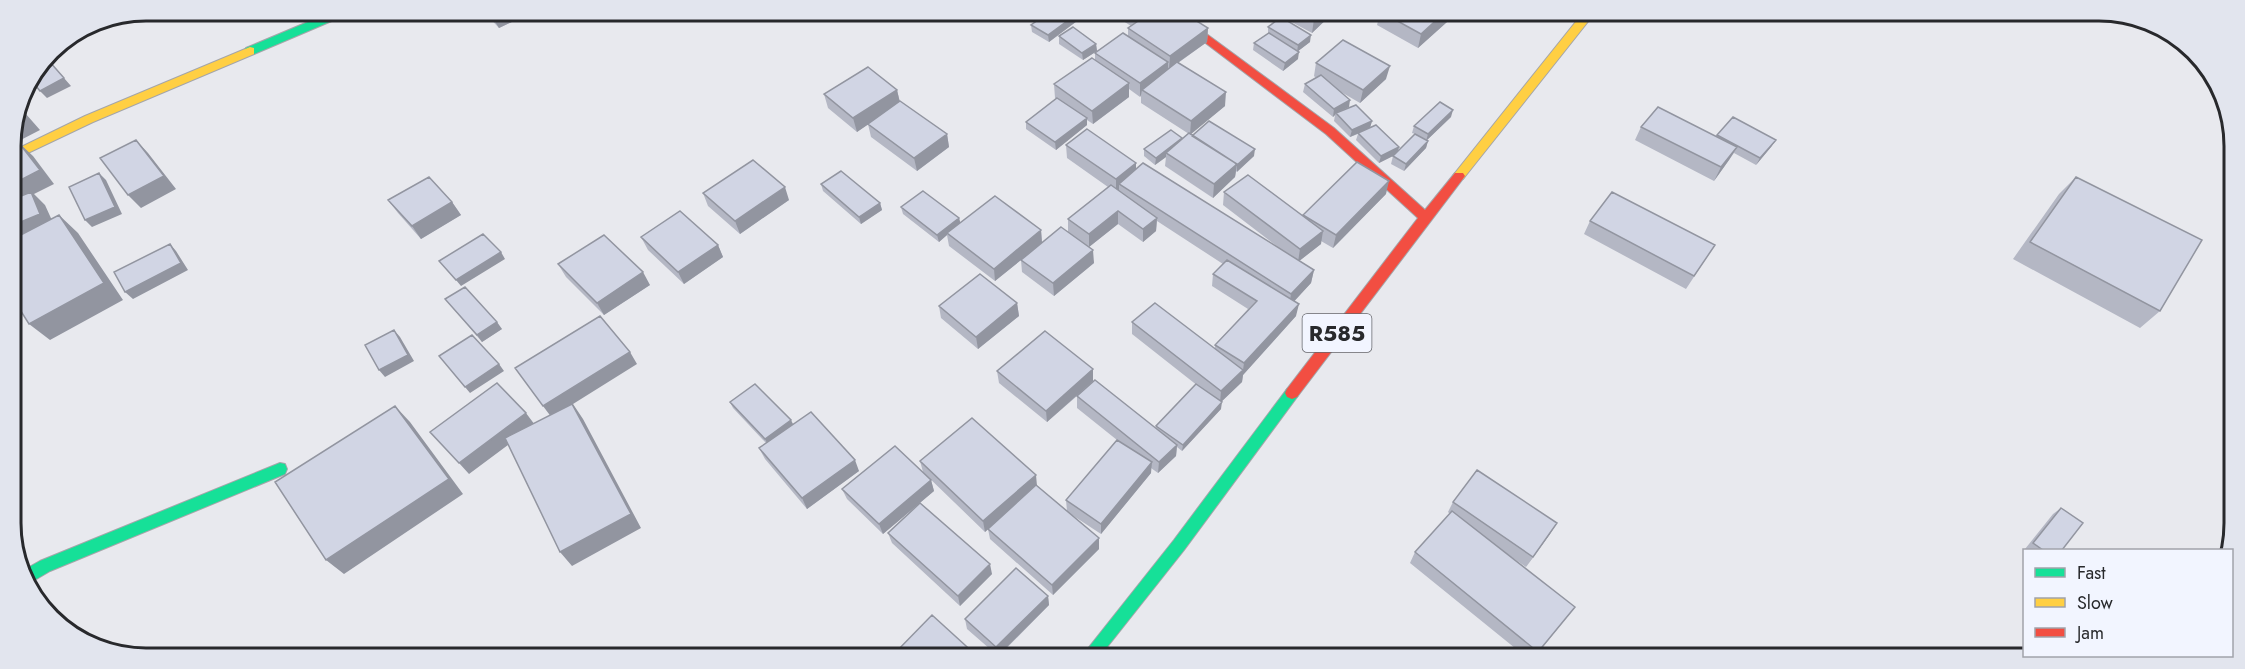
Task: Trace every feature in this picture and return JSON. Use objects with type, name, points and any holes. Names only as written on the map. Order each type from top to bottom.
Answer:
[{"type":"street","points":[[21,152],[89,119],[320,21]]},
{"type":"street","points":[[1182,21],[1330,131],[1426,218]]},
{"type":"street","name":"R585","points":[[1096,648],[1179,545],[1372,286],[1582,21]]},
{"type":"street","points":[[32,574],[45,566],[280,469]]},
{"type":"building","points":[[1037,21],[1067,21],[1048,35],[1031,25]]},
{"type":"building","points":[[1138,21],[1197,21],[1208,28],[1170,56],[1128,28]]},
{"type":"building","points":[[1276,21],[1288,21],[1311,35],[1298,45],[1268,27]]},
{"type":"building","points":[[1397,21],[1435,21],[1421,34]]},
{"type":"building","points":[[1073,27],[1096,44],[1082,53],[1059,36]]},
{"type":"building","points":[[1123,33],[1168,62],[1140,83],[1095,53]]},
{"type":"building","points":[[1269,33],[1299,52],[1285,63],[1254,43]]},
{"type":"building","points":[[1343,40],[1390,66],[1363,90],[1316,63]]},
{"type":"building","points":[[1092,58],[1129,83],[1092,111],[1054,84]]},
{"type":"building","points":[[1177,62],[1226,92],[1191,121],[1142,90]]},
{"type":"building","points":[[52,64],[64,78],[40,91],[36,87]]},
{"type":"building","points":[[868,67],[897,90],[853,118],[824,94]]},
{"type":"building","points":[[1321,75],[1350,100],[1334,109],[1305,84]]},
{"type":"building","points":[[1057,98],[1087,118],[1055,142],[1026,122]]},
{"type":"building","points":[[900,101],[947,134],[914,158],[868,124]]},
{"type":"building","points":[[1440,102],[1453,110],[1428,134],[1414,126]]},
{"type":"building","points":[[1356,105],[1372,121],[1352,130],[1336,113]]},
{"type":"building","points":[[1658,107],[1737,147],[1721,167],[1641,127]]},
{"type":"building","points":[[1733,117],[1776,140],[1760,158],[1717,135]]},
{"type":"building","points":[[1209,121],[1255,149],[1237,165],[1192,136]]},
{"type":"building","points":[[1376,125],[1399,147],[1381,156],[1358,133]]},
{"type":"building","points":[[1087,129],[1136,163],[1116,179],[1066,145]]},
{"type":"building","points":[[1171,130],[1182,138],[1156,158],[1144,149]]},
{"type":"building","points":[[1189,133],[1237,164],[1214,184],[1166,153]]},
{"type":"building","points":[[1415,134],[1428,141],[1406,164],[1393,156]]},
{"type":"building","points":[[136,140],[164,176],[128,195],[100,158]]},
{"type":"building","points":[[21,146],[40,170],[21,180]]},
{"type":"building","points":[[753,160],[785,187],[735,221],[703,193]]},
{"type":"building","points":[[1357,162],[1389,181],[1336,235],[1303,215]]},
{"type":"building","points":[[1143,163],[1314,270],[1291,294],[1119,184]]},
{"type":"building","points":[[841,171],[880,203],[859,217],[821,184]]},
{"type":"building","points":[[99,173],[115,207],[85,220],[69,187]]},
{"type":"building","points":[[1248,175],[1323,231],[1300,249],[1224,192]]},
{"type":"building","points":[[429,177],[452,202],[412,226],[388,200]]},
{"type":"building","points":[[2076,177],[2202,240],[2160,311],[2030,242]]},
{"type":"building","points":[[1111,185],[1157,218],[1143,229],[1118,211],[1089,234],[1068,219]]},
{"type":"building","points":[[923,191],[959,218],[937,235],[901,207]]},
{"type":"building","points":[[31,192],[40,214],[21,222],[21,196]]},
{"type":"building","points":[[1612,192],[1715,245],[1694,276],[1590,221]]},
{"type":"building","points":[[995,196],[1041,230],[994,269],[947,233]]},
{"type":"building","points":[[680,211],[718,245],[678,272],[641,237]]},
{"type":"building","points":[[59,215],[104,283],[29,324],[21,311],[21,235]]},
{"type":"building","points":[[1061,227],[1093,250],[1053,283],[1021,260]]},
{"type":"building","points":[[483,234],[501,252],[456,280],[439,261]]},
{"type":"building","points":[[604,235],[643,272],[597,303],[558,264]]},
{"type":"building","points":[[170,244],[181,263],[125,292],[114,272]]},
{"type":"building","points":[[1227,260],[1299,304],[1244,363],[1215,345],[1257,301],[1213,274]]},
{"type":"building","points":[[980,274],[1017,303],[976,337],[939,306]]},
{"type":"building","points":[[465,287],[497,322],[477,335],[445,299]]},
{"type":"building","points":[[1155,303],[1243,370],[1221,391],[1132,322]]},
{"type":"building","points":[[600,316],[630,352],[543,406],[515,368]]},
{"type":"building","points":[[394,330],[408,355],[379,370],[365,345]]},
{"type":"building","points":[[1045,331],[1093,369],[1046,411],[997,371]]},
{"type":"building","points":[[472,335],[499,364],[465,387],[439,356]]},
{"type":"building","points":[[1095,380],[1177,445],[1159,462],[1077,396]]},
{"type":"building","points":[[497,383],[526,413],[459,463],[430,432]]},
{"type":"building","points":[[755,384],[791,420],[765,439],[730,402]]},
{"type":"building","points":[[1196,384],[1222,402],[1183,445],[1156,426]]},
{"type":"building","points":[[572,404],[631,514],[560,552],[505,438]]},
{"type":"building","points":[[395,406],[449,479],[326,560],[275,482]]},
{"type":"building","points":[[811,412],[855,460],[802,498],[759,448]]},
{"type":"building","points":[[972,418],[1036,475],[983,521],[920,461]]},
{"type":"building","points":[[1117,440],[1152,462],[1101,524],[1066,500]]},
{"type":"building","points":[[895,446],[931,480],[879,524],[842,489]]},
{"type":"building","points":[[1477,470],[1557,523],[1533,557],[1453,502]]},
{"type":"building","points":[[1036,485],[1099,538],[1052,585],[988,529]]},
{"type":"building","points":[[920,503],[990,564],[958,596],[888,533]]},
{"type":"building","points":[[2061,508],[2083,523],[2063,549],[2042,549],[2033,543]]},
{"type":"building","points":[[1452,511],[1575,607],[1541,648],[1533,648],[1415,552]]},
{"type":"building","points":[[1016,568],[1048,596],[996,647],[965,619]]},
{"type":"building","points":[[932,615],[968,648],[900,648]]},
{"type":"traffic: fast","points":[[250,51],[320,21]]},
{"type":"traffic: fast","points":[[1096,648],[1179,545],[1292,393]]},
{"type":"traffic: fast","points":[[32,574],[45,566],[280,469]]},
{"type":"traffic: slow","points":[[1459,176],[1582,21]]},
{"type":"traffic: slow","points":[[21,152],[89,119],[250,51]]},
{"type":"traffic: jam","points":[[1182,21],[1330,131],[1426,218]]},
{"type":"traffic: jam","points":[[1292,393],[1372,286],[1459,176]]}]
